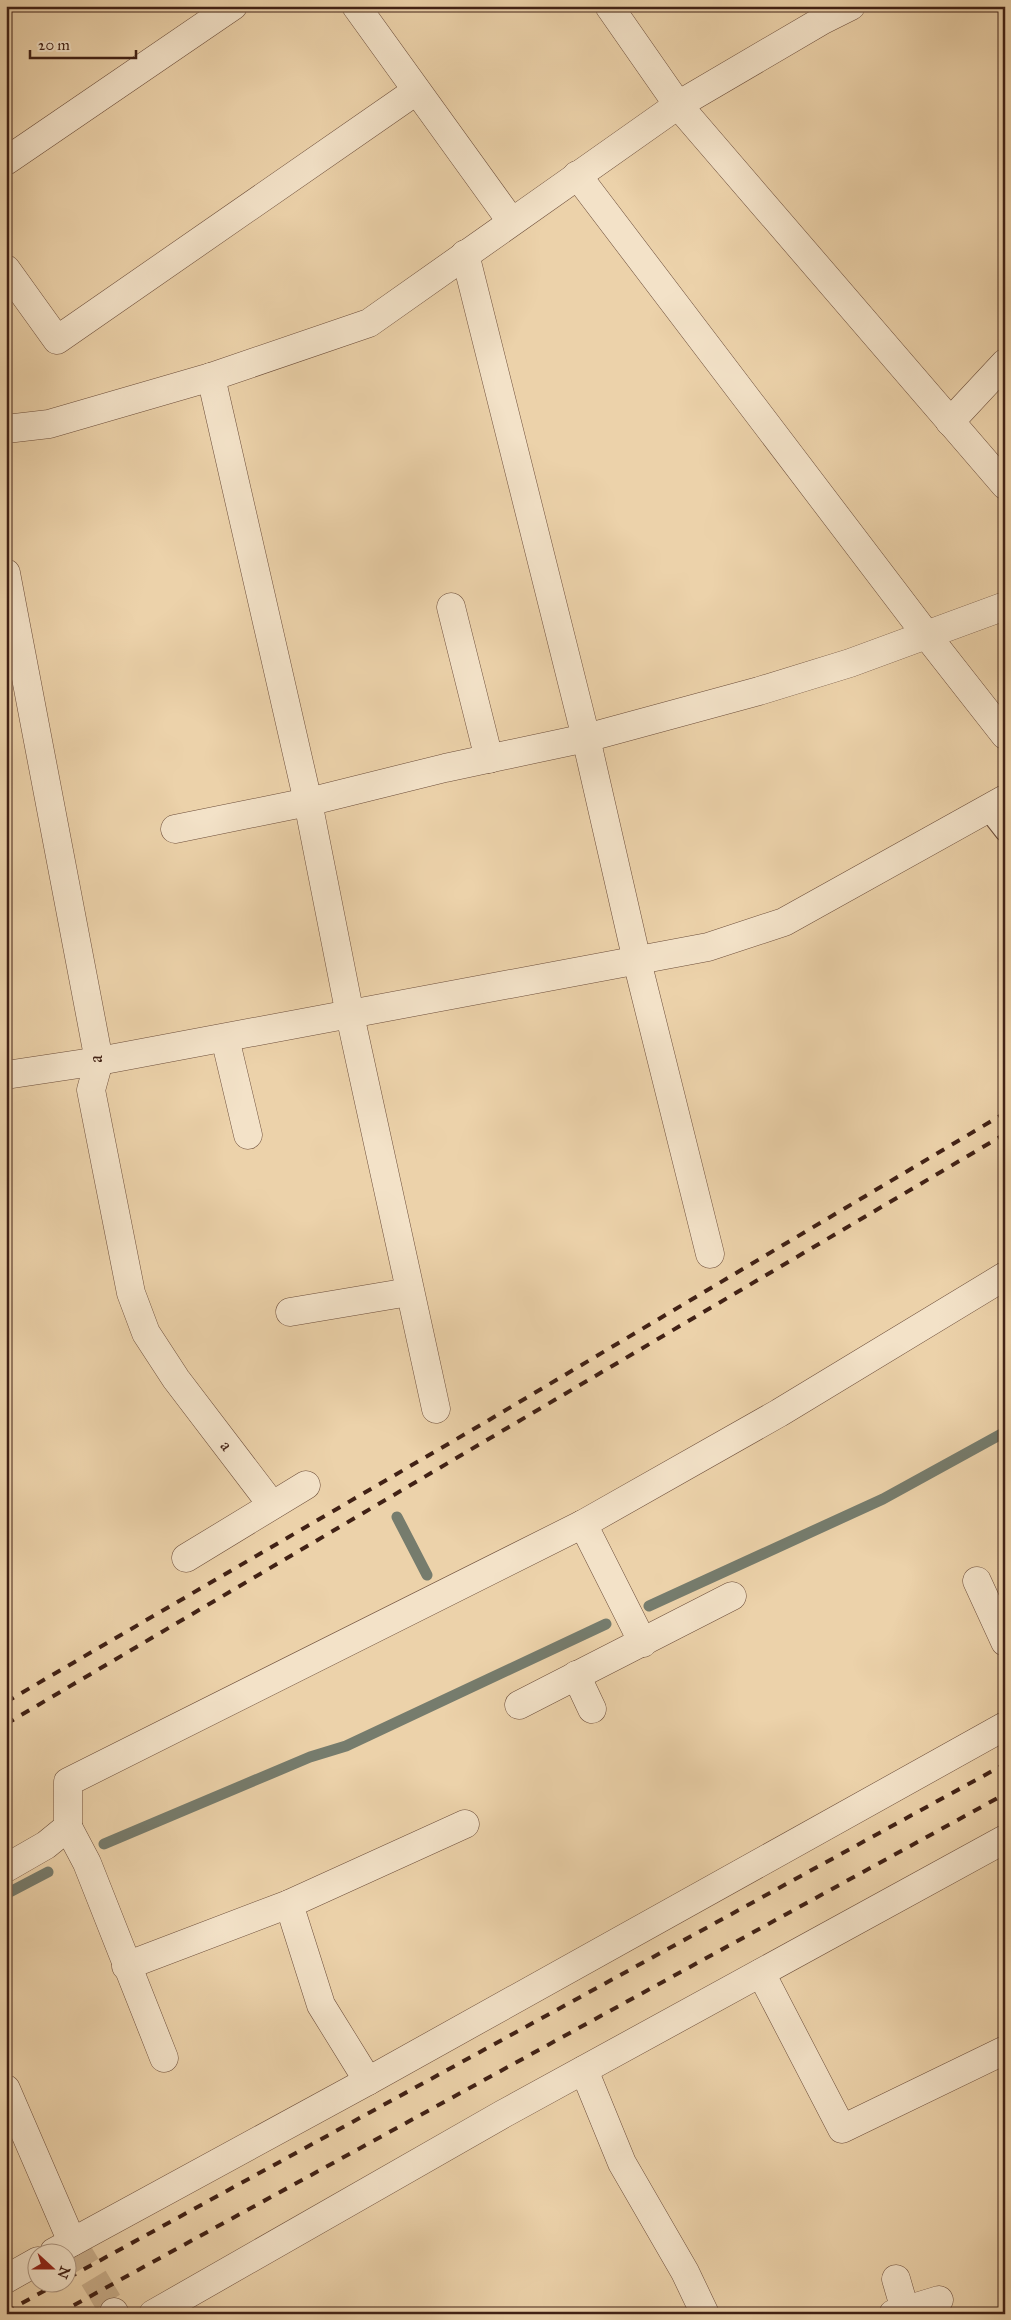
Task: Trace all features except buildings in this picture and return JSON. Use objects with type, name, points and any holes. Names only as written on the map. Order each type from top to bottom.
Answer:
[{"type":"street","points":[[6,161],[233,6]]},
{"type":"street","points":[[356,6],[510,221]]},
{"type":"street","points":[[609,6],[678,105],[1005,485]]},
{"type":"street","points":[[6,429],[49,424],[211,377],[369,323],[510,221],[678,105],[818,13],[851,6]]},
{"type":"street","points":[[6,269],[58,340],[416,91]]},
{"type":"street","points":[[577,175],[925,633],[1005,735]]},
{"type":"street","points":[[465,254],[586,738],[637,961],[710,1254]]},
{"type":"street","points":[[950,422],[1005,363]]},
{"type":"street","points":[[211,377],[308,802],[350,1015],[436,1409]]},
{"type":"street","name":"a","points":[[6,573],[99,1061],[92,1090],[131,1293],[146,1333],[176,1379],[272,1505]]},
{"type":"street","points":[[176,829],[308,802],[586,738],[759,691],[850,663],[925,633],[1005,606]]},
{"type":"street","points":[[451,607],[489,759]]},
{"type":"street","points":[[6,1074],[99,1061],[708,947],[784,922],[996,804]]},
{"type":"street","points":[[225,1038],[248,1135]]},
{"type":"street","points":[[164,2058],[77,1844],[68,1782],[583,1524],[779,1413],[1005,1276]]},
{"type":"street","points":[[290,1312],[409,1292]]},
{"type":"street","points":[[186,1558],[306,1485]]},
{"type":"street","points":[[583,1524],[643,1642]]},
{"type":"street","points":[[976,1581],[1005,1642]]},
{"type":"street","points":[[519,1705],[732,1596]]},
{"type":"street","points":[[576,1675],[592,1709]]},
{"type":"street","points":[[74,2242],[368,2081],[1005,1726]]},
{"type":"street","points":[[126,1966],[289,1904],[466,1824]]},
{"type":"street","points":[[153,2314],[584,2070],[1005,1839]]},
{"type":"street","points":[[6,1868],[46,1845],[77,1844]]},
{"type":"street","points":[[289,1904],[321,2005],[368,2081]]},
{"type":"street","points":[[761,1974],[842,2129],[1005,2050]]},
{"type":"street","points":[[584,2070],[622,2163],[685,2272],[705,2314]]},
{"type":"street","points":[[6,2089],[61,2242]]},
{"type":"street","points":[[6,2279],[28,2267]]},
{"type":"street","points":[[896,2279],[899,2312],[939,2300]]},
{"type":"lane","points":[[996,804],[1005,832]]},
{"type":"waterway","points":[[649,1606],[883,1499],[1005,1432]]},
{"type":"waterway","points":[[397,1517],[427,1575]]},
{"type":"waterway","points":[[104,1844],[310,1757],[346,1746],[606,1624]]},
{"type":"waterway","points":[[6,1894],[48,1872]]},
{"type":"tunnel","points":[[78,2252],[114,2312]]},
{"type":"railway","points":[[6,1702],[484,1423],[1005,1113]]},
{"type":"railway","points":[[6,1724],[1005,1134]]},
{"type":"railway","points":[[78,2273],[1005,1764]]},
{"type":"railway","points":[[58,2314],[1005,1794]]},
{"type":"railway","points":[[6,2312],[42,2292]]}]
